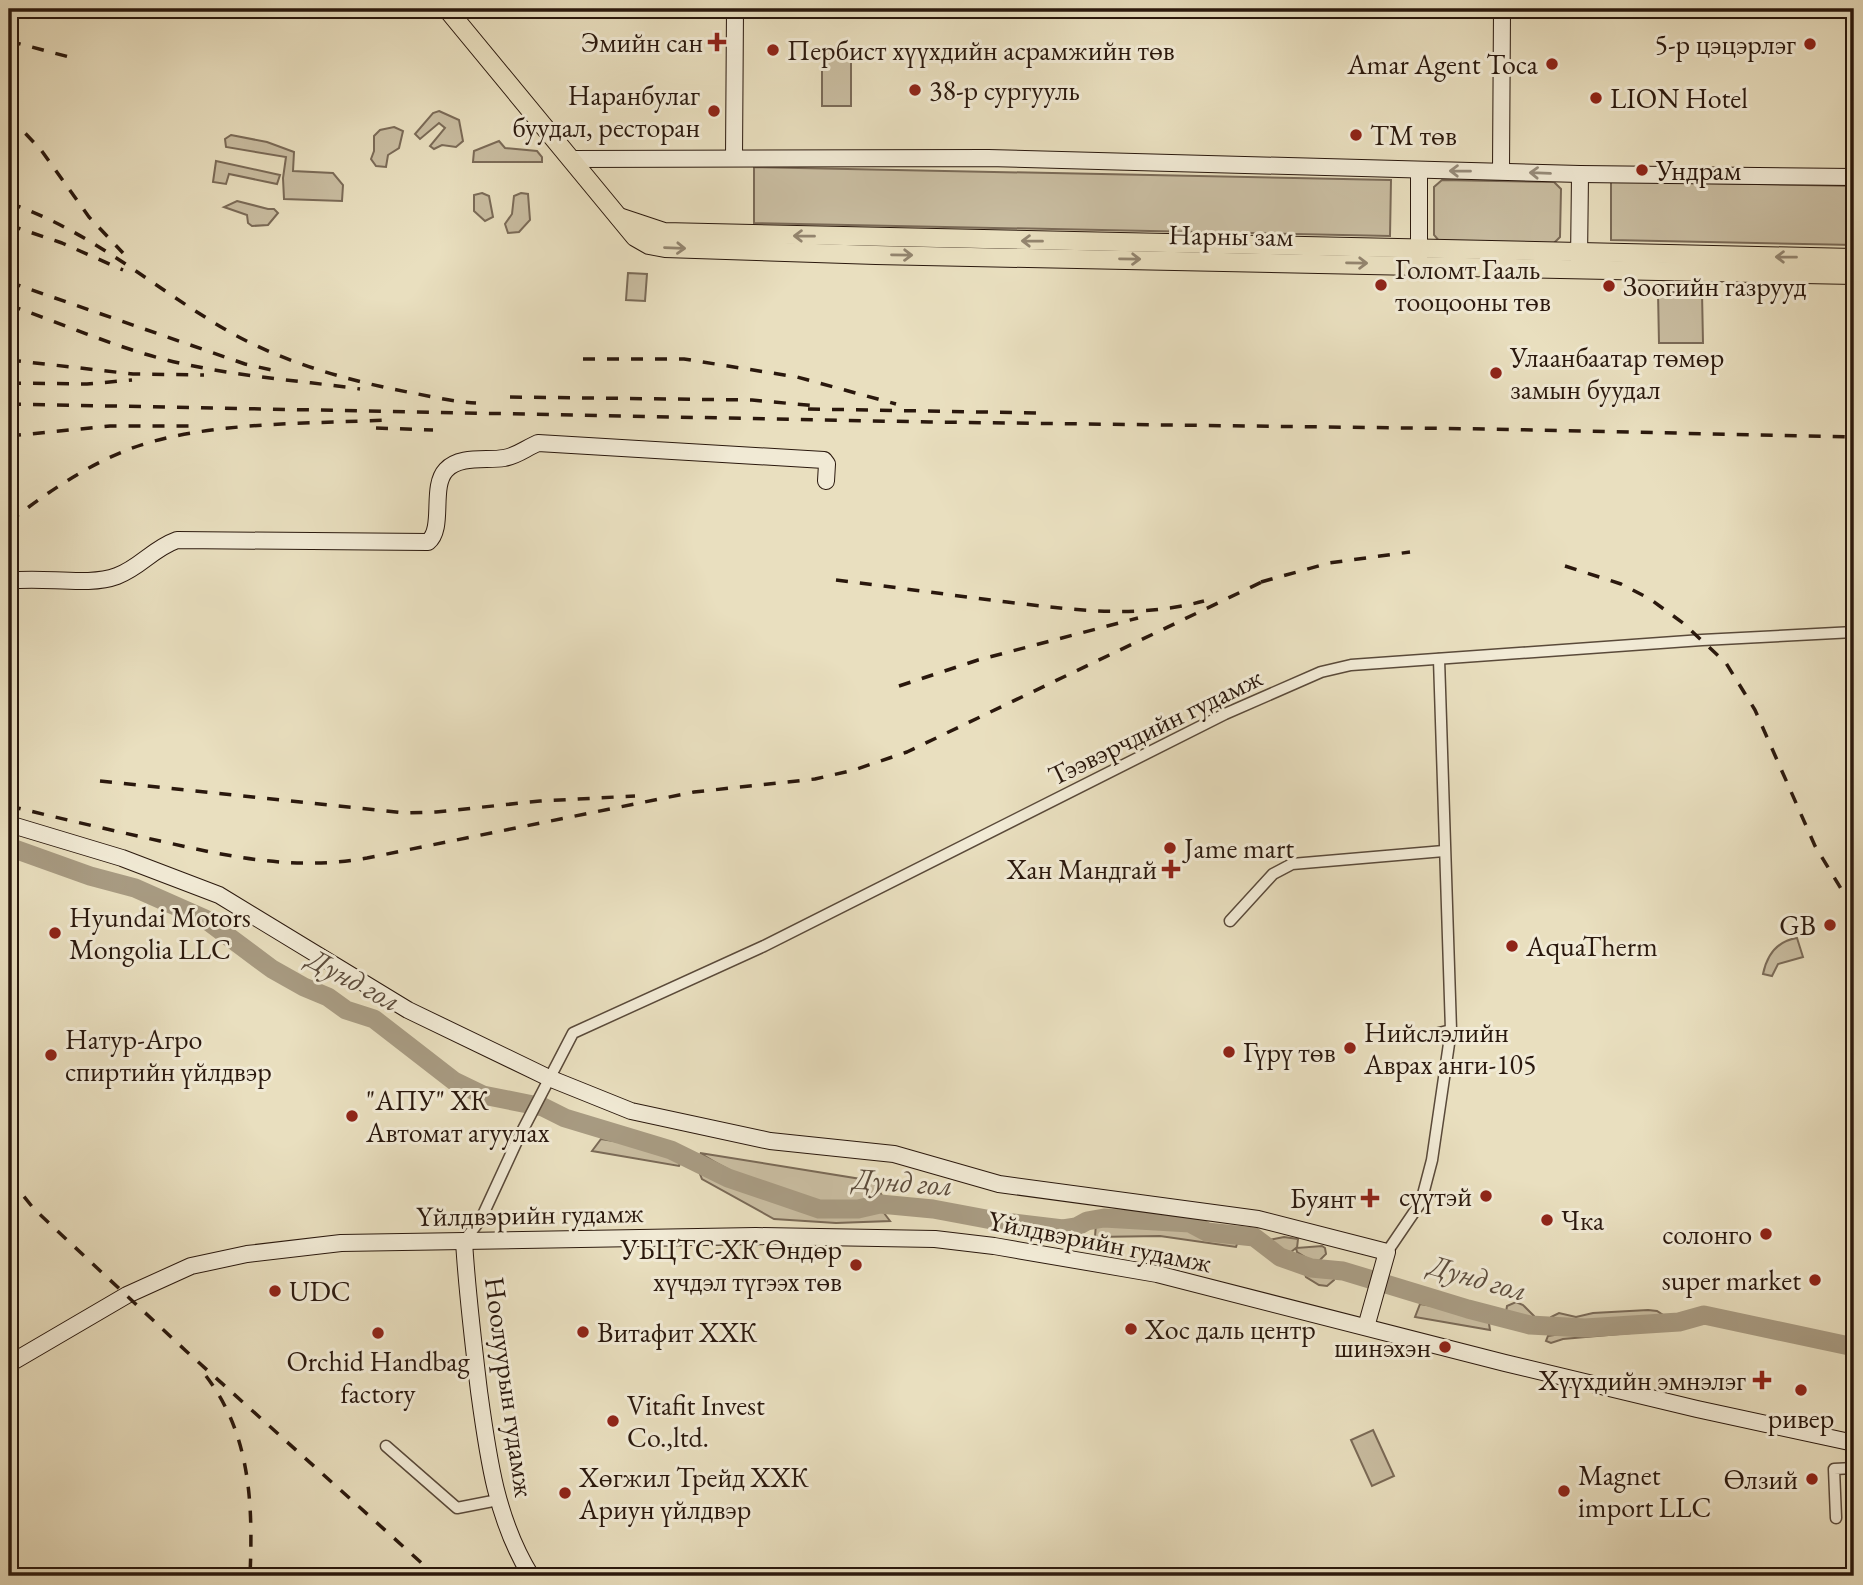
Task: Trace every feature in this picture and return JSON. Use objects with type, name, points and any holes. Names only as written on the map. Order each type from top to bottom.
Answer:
[{"type":"main road","name":"Нарны зам","points":[[447,9],[635,237],[649,245],[665,248],[890,255],[1579,260],[1854,258]]},
{"type":"main road","name":"Нарны зам","points":[[1579,260],[1854,275]]},
{"type":"street","points":[[734,158],[735,9]]},
{"type":"street","points":[[1500,172],[1502,9]]},
{"type":"street","points":[[572,159],[988,158],[1580,174],[1854,177]]},
{"type":"street","points":[[1418,257],[1419,170]]},
{"type":"street","points":[[1579,260],[1580,174]]},
{"type":"street","points":[[9,581],[103,580],[133,569],[161,545],[177,540],[428,542],[434,534],[439,486],[445,470],[457,463],[515,456],[524,448],[538,443],[824,460],[827,464],[826,481]]},
{"type":"street","name":"Тээвэрчдийн гудамж","points":[[464,1241],[481,1219],[517,1141],[573,1033],[764,946],[1225,714],[1335,668],[1702,640],[1854,632]]},
{"type":"street","points":[[1368,1321],[1385,1257],[1421,1202],[1432,1160],[1451,1030],[1439,659]]},
{"type":"street","points":[[9,824],[122,858],[219,894],[408,1010],[547,1082],[631,1111],[770,1141],[894,1154],[999,1184],[1258,1219],[1385,1257]]},
{"type":"street","points":[[1230,921],[1273,874],[1292,864],[1444,852]]},
{"type":"street","points":[[1423,1037],[1451,1030]]},
{"type":"street","name":"Yйлдвэрийн гудамж","points":[[9,1364],[127,1295],[191,1266],[247,1254],[341,1243],[756,1236],[935,1239],[994,1246],[1157,1274],[1368,1321],[1685,1407],[1854,1443]]},
{"type":"street","name":"Ноолуурын гудамж","points":[[464,1241],[470,1325],[486,1445],[507,1530],[531,1576]]},
{"type":"street","points":[[386,1446],[457,1508],[498,1500]]},
{"type":"street","points":[[1836,1518],[1834,1469],[1854,1468]]},
{"type":"shaded area","points":[[822,51],[851,51],[851,106],[822,106]]},
{"type":"shaded area","points":[[439,111],[459,120],[463,141],[456,147],[442,145],[434,149],[430,146],[445,128],[439,123],[420,139],[415,134],[433,113]]},
{"type":"shaded area","points":[[394,127],[403,131],[399,148],[388,155],[386,167],[376,166],[371,159],[374,136],[380,130]]},
{"type":"shaded area","points":[[231,135],[267,142],[294,152],[293,171],[333,173],[343,185],[342,201],[284,199],[286,157],[226,147],[225,139]]},
{"type":"shaded area","points":[[499,141],[505,148],[537,151],[542,162],[473,162],[474,151]]},
{"type":"shaded area","points":[[216,161],[280,175],[277,184],[229,174],[226,184],[213,182]]},
{"type":"shaded area","points":[[754,167],[1391,180],[1390,236],[754,223]]},
{"type":"shaded area","points":[[1442,180],[1554,182],[1561,189],[1560,237],[1553,244],[1440,242],[1434,235],[1434,187]]},
{"type":"shaded area","points":[[1611,181],[1854,186],[1854,245],[1611,240]]},
{"type":"shaded area","points":[[482,193],[489,196],[493,217],[485,221],[474,211],[474,195]]},
{"type":"shaded area","points":[[528,194],[530,220],[519,232],[508,233],[505,224],[512,214],[514,196]]},
{"type":"shaded area","points":[[237,201],[274,209],[278,213],[268,225],[252,226],[248,223],[247,215],[224,207]]},
{"type":"shaded area","points":[[628,273],[647,274],[645,301],[626,300]]},
{"type":"shaded area","points":[[1658,292],[1702,292],[1703,343],[1659,343]]},
{"type":"shaded area","points":[[1797,938],[1803,957],[1778,964],[1772,976],[1763,974],[1774,950],[1784,942]]},
{"type":"shaded area","points":[[601,1139],[644,1146],[682,1159],[679,1166],[592,1151]]},
{"type":"shaded area","points":[[700,1153],[873,1181],[884,1199],[841,1205],[807,1201],[768,1188]]},
{"type":"shaded area","points":[[698,1169],[790,1205],[843,1214],[881,1209],[890,1221],[836,1223],[774,1219],[702,1179]]},
{"type":"shaded area","points":[[1096,1223],[1178,1225],[1238,1241],[1236,1247],[1160,1236],[1095,1237]]},
{"type":"shaded area","points":[[1284,1237],[1298,1239],[1297,1248],[1322,1246],[1326,1254],[1319,1261],[1310,1260],[1297,1252],[1296,1248],[1291,1252],[1283,1251],[1269,1240]]},
{"type":"shaded area","points":[[1320,1271],[1334,1273],[1334,1280],[1327,1286],[1319,1285],[1305,1274]]},
{"type":"shaded area","points":[[1516,1302],[1534,1316],[1534,1320],[1508,1315],[1507,1306]]},
{"type":"shaded area","points":[[1420,1304],[1488,1317],[1490,1330],[1415,1317]]},
{"type":"shaded area","points":[[1648,1310],[1663,1315],[1661,1320],[1602,1324],[1548,1323],[1551,1317],[1559,1313],[1576,1317],[1593,1313]]},
{"type":"shaded area","points":[[1650,1327],[1631,1333],[1563,1339],[1551,1343],[1546,1341],[1548,1336],[1580,1331]]},
{"type":"shaded area","points":[[1373,1430],[1394,1476],[1372,1486],[1351,1440]]},
{"type":"waterway","name":"Дунд гол","points":[[9,847],[90,876],[135,888],[205,919],[272,969],[328,997],[346,1010],[374,1019],[454,1081],[483,1095],[543,1107],[565,1118],[671,1150],[728,1178],[819,1209],[858,1209],[880,1204],[933,1209],[997,1221],[1063,1229],[1104,1218],[1190,1223],[1207,1232],[1254,1237],[1280,1257],[1311,1268],[1343,1271],[1530,1325],[1585,1328],[1679,1322],[1704,1315],[1854,1347]]},
{"type":"railway","points":[[9,41],[73,58]]},
{"type":"railway","points":[[9,116],[41,150],[89,217],[123,253]]},
{"type":"railway","points":[[9,203],[68,229],[228,331],[273,353],[369,384],[476,403]]},
{"type":"railway","points":[[9,225],[62,243],[123,270]]},
{"type":"railway","points":[[9,282],[245,364],[276,371]]},
{"type":"railway","points":[[9,305],[111,343],[171,361],[225,372],[360,389]]},
{"type":"railway","points":[[583,359],[684,359],[797,377],[896,404]]},
{"type":"railway","points":[[9,360],[133,374],[204,375]]},
{"type":"railway","points":[[9,383],[87,384],[132,380]]},
{"type":"railway","points":[[510,397],[752,400],[817,406]]},
{"type":"railway","points":[[9,404],[1854,437]]},
{"type":"railway","points":[[808,409],[1039,413]]},
{"type":"railway","points":[[9,522],[80,473],[127,450],[156,441],[221,429],[388,420]]},
{"type":"railway","points":[[9,436],[110,426],[194,426]]},
{"type":"railway","points":[[376,428],[433,430]]},
{"type":"railway","points":[[1261,582],[1329,563],[1410,552]]},
{"type":"railway","points":[[1565,566],[1621,584],[1650,599],[1683,623],[1726,663],[1755,710],[1815,846],[1854,910]]},
{"type":"railway","points":[[9,806],[212,852],[289,863],[315,863],[367,858],[694,792],[815,779],[854,770],[907,752],[1268,579]]},
{"type":"railway","points":[[836,580],[1082,610],[1154,610],[1204,601]]},
{"type":"railway","points":[[899,686],[978,660],[1138,618]]},
{"type":"railway","points":[[100,781],[406,813],[635,796]]},
{"type":"railway","points":[[9,1178],[34,1209],[186,1351],[436,1576]]},
{"type":"railway","points":[[206,1376],[232,1422],[246,1471],[251,1523],[250,1576]]},
{"type":"place","name":"Эмийн сан","points":[[717,42]]},
{"type":"place","name":"5-р цэцэрлэг","points":[[1810,44]]},
{"type":"place","name":"Пербист хүүхдийн асрамжийн төв","points":[[773,50]]},
{"type":"place","name":"Amar Agent Toca","points":[[1552,64]]},
{"type":"place","name":"38-р сургууль","points":[[915,90]]},
{"type":"place","name":"LION Hotel","points":[[1596,98]]},
{"type":"place","name":"Наранбулаг буудал, ресторан","points":[[714,111]]},
{"type":"place","name":"TM төв","points":[[1356,135]]},
{"type":"place","name":"Ундрам","points":[[1642,170]]},
{"type":"place","name":"Голомт Гааль тооцооны төв","points":[[1381,285]]},
{"type":"place","name":"Зоогийн газрууд","points":[[1609,286]]},
{"type":"place","name":"Улаанбаатар төмөр замын буудал","points":[[1496,373]]},
{"type":"place","name":"Jame mart","points":[[1170,848]]},
{"type":"place","name":"Хан Мандгай","points":[[1171,869]]},
{"type":"place","name":"GB","points":[[1830,925]]},
{"type":"place","name":"Hyundai Motors Mongolia LLC","points":[[55,933]]},
{"type":"place","name":"AquaTherm","points":[[1512,946]]},
{"type":"place","name":"Нийслэлийн Аврах анги-105","points":[[1350,1048]]},
{"type":"place","name":"Гүрү төв","points":[[1229,1052]]},
{"type":"place","name":"Натур-Агро спиртийн үйлдвэр","points":[[51,1055]]},
{"type":"place","name":"\"АПУ\" ХК Автомат агуулах","points":[[352,1116]]},
{"type":"place","name":"сүүтэй","points":[[1486,1196]]},
{"type":"place","name":"Буянт","points":[[1370,1198]]},
{"type":"place","name":"Чка","points":[[1547,1220]]},
{"type":"place","name":"солонго","points":[[1766,1234]]},
{"type":"place","name":"УБЦТС-ХК Өндөр хүчдэл түгээх төв","points":[[856,1265]]},
{"type":"place","name":"super market","points":[[1815,1280]]},
{"type":"place","name":"UDC","points":[[275,1291]]},
{"type":"place","name":"Хос даль центр","points":[[1131,1329]]},
{"type":"place","name":"Витафит ХХК","points":[[583,1332]]},
{"type":"place","name":"Orchid Handbag factory","points":[[378,1333]]},
{"type":"place","name":"шинэхэн","points":[[1445,1347]]},
{"type":"place","name":"Хүүхдийн эмнэлэг","points":[[1762,1380]]},
{"type":"place","name":"ривер","points":[[1801,1390]]},
{"type":"place","name":"Vitafit Invest Co.,ltd.","points":[[613,1421]]},
{"type":"place","name":"Өлзий","points":[[1812,1479]]},
{"type":"place","name":"Magnet import LLC","points":[[1564,1491]]},
{"type":"place","name":"Хөгжил Трейд ХХК Ариун үйлдвэр","points":[[565,1493]]}]
